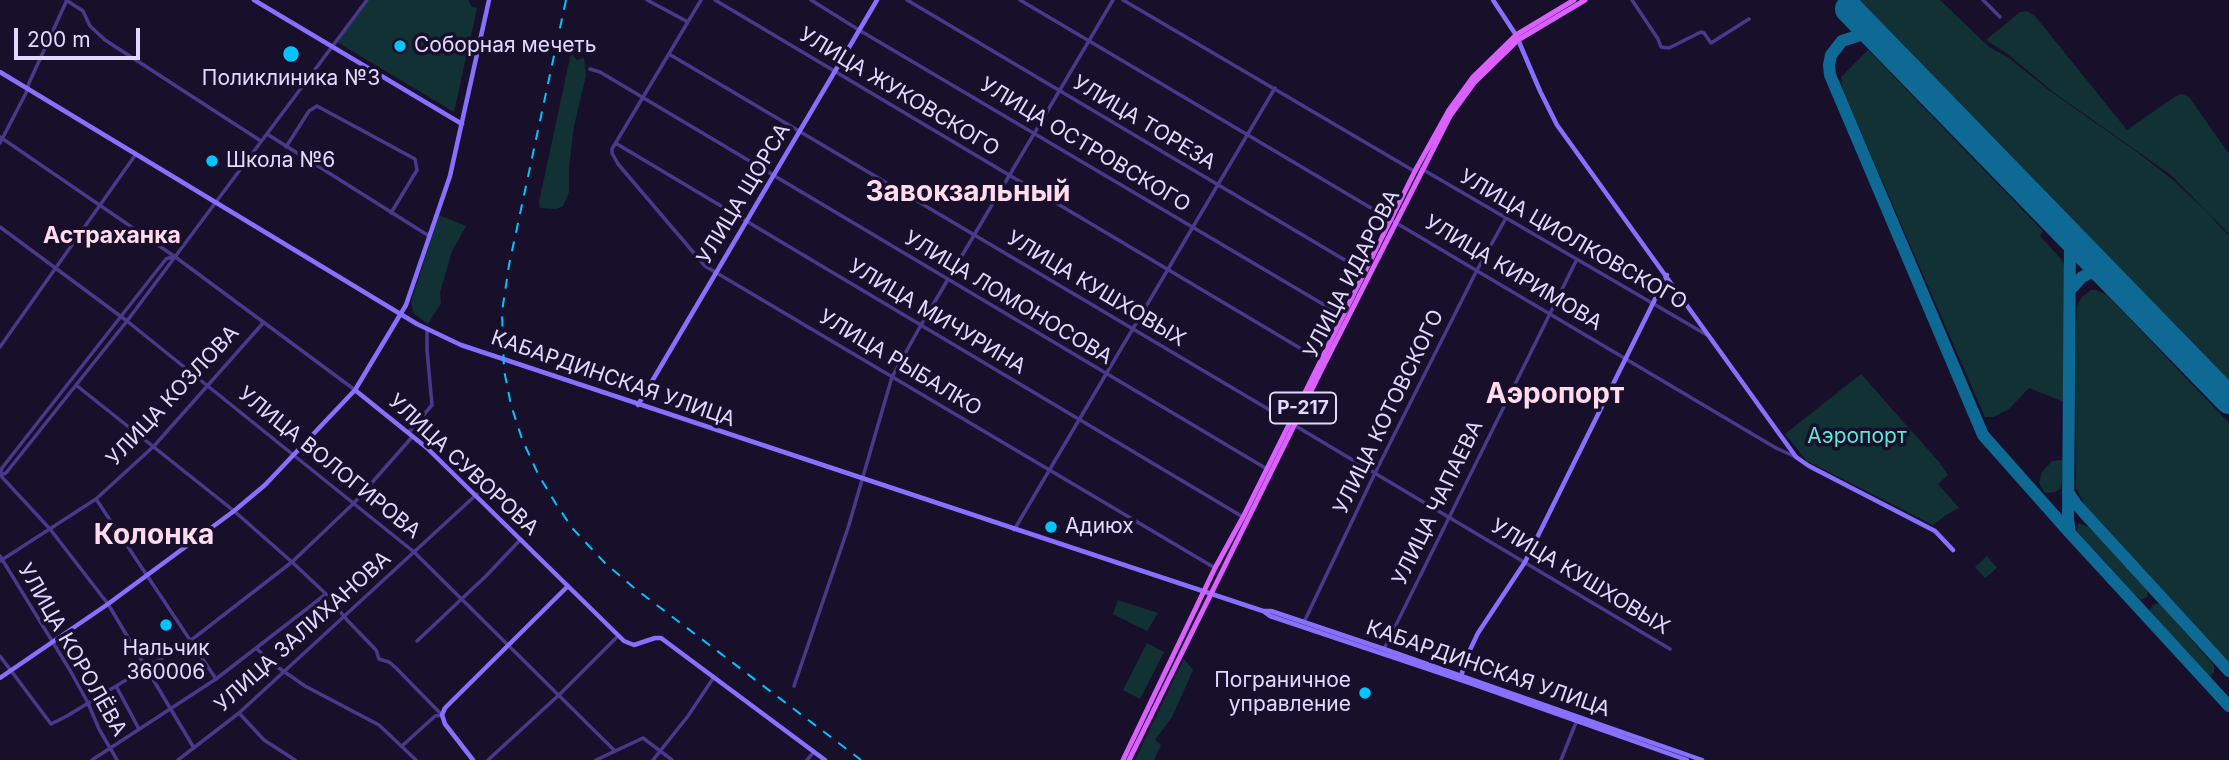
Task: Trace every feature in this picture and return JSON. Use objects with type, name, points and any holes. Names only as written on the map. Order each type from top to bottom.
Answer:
[{"type":"main road","points":[[256,0],[462,124]]},
{"type":"main road","points":[[0,678],[108,604],[234,511],[264,485],[355,390],[402,315],[450,176],[489,0]]},
{"type":"main road","name":"УЛИЦА ЩОРСА","points":[[638,405],[877,0]]},
{"type":"main road","points":[[1493,0],[1517,38],[1557,125],[1796,457]]},
{"type":"main road","name":"УЛИЦА ИДАРОВА","points":[[1419,170],[1437,129],[1473,77],[1517,38],[1574,0]]},
{"type":"main road","name":"УЛИЦА ИДАРОВА","points":[[1124,760],[1215,568],[1292,424],[1320,360],[1446,123],[1467,92],[1517,38],[1585,0]]},
{"type":"main road","name":"КАБАРДИНСКАЯ УЛИЦА","points":[[0,72],[402,315],[481,352],[1014,530],[1304,622],[1702,760]]},
{"type":"main road","name":"УЛИЦА ИДАРОВА","points":[[1129,760],[1393,220]]},
{"type":"main road","points":[[1461,678],[1478,634],[1525,562],[1667,275]]},
{"type":"main road","name":"УЛИЦА СУВОРОВА","points":[[355,390],[412,433],[618,636]]},
{"type":"main road","name":"УЛИЦА КИРИМОВА","points":[[1796,457],[1935,531],[1953,550]]},
{"type":"main road","points":[[473,760],[445,724],[442,715],[444,708],[568,586]]},
{"type":"main road","name":"КАБАРДИНСКАЯ УЛИЦА","points":[[1263,611],[1270,617],[1461,678]]},
{"type":"main road","points":[[618,636],[634,645],[661,638],[825,760]]},
{"type":"main road","name":"КАБАРДИНСКАЯ УЛИЦА","points":[[1578,719],[1687,760]]},
{"type":"street","points":[[1,140],[66,0],[83,11],[90,26],[105,40],[261,141]]},
{"type":"street","points":[[0,475],[6,473],[127,321],[367,0]]},
{"type":"street","points":[[646,0],[688,22]]},
{"type":"street","points":[[616,143],[701,0]]},
{"type":"street","name":"УЛИЦА ЖУКОВСКОГО","points":[[715,0],[1320,360]]},
{"type":"street","name":"УЛИЦА ОСТРОВСКОГО","points":[[811,0],[1343,316]]},
{"type":"street","name":"УЛИЦА ТОРЕЗА","points":[[907,0],[1365,272]]},
{"type":"street","name":"УЛИЦА КИРИМОВА","points":[[1020,0],[1776,448],[1796,457]]},
{"type":"street","points":[[794,686],[863,480],[892,377],[1113,0]]},
{"type":"street","name":"УЛИЦА ЦИОЛКОВСКОГО","points":[[1123,0],[1506,218],[1704,335],[1709,335]]},
{"type":"street","points":[[1632,0],[1661,47],[1669,48],[1701,32],[1712,43],[1749,19]]},
{"type":"street","points":[[1983,0],[2000,17]]},
{"type":"street","name":"УЛИЦА КУШХОВЫХ","points":[[669,54],[1670,649]]},
{"type":"street","name":"УЛИЦА ЛОМОНОСОВА","points":[[590,69],[600,72],[1266,469]]},
{"type":"street","points":[[1014,530],[1275,88]]},
{"type":"street","points":[[286,147],[310,111],[317,106],[415,159],[417,170],[391,213]]},
{"type":"street","points":[[267,134],[429,236]]},
{"type":"street","name":"УЛИЦА СУВОРОВА","points":[[1,140],[174,256],[355,390]]},
{"type":"street","name":"УЛИЦА МИЧУРИНА","points":[[616,143],[1243,517]]},
{"type":"street","name":"УЛИЦА РЫБАЛКО","points":[[616,143],[611,153],[618,164],[705,266],[1215,568]]},
{"type":"street","points":[[0,347],[136,153]]},
{"type":"street","name":"УЛИЦА КОТОВСКОГО","points":[[1304,622],[1477,270],[1506,218]]},
{"type":"street","name":"УЛИЦА ВОЛОГИРОВА","points":[[0,227],[127,321],[414,552],[615,751]]},
{"type":"street","points":[[0,475],[2,468],[166,259],[174,256]]},
{"type":"street","name":"УЛИЦА ЧАПАЕВА","points":[[1384,649],[1577,259]]},
{"type":"street","name":"УЛИЦА КОЗЛОВА","points":[[1,559],[96,499],[154,446],[264,322]]},
{"type":"street","points":[[0,656],[51,724],[190,641],[292,562],[354,503],[412,433],[432,405],[427,329]]},
{"type":"street","points":[[0,333],[7,338]]},
{"type":"street","points":[[76,385],[234,511],[292,562],[345,615],[376,650],[379,659],[396,668],[442,715]]},
{"type":"street","points":[[0,475],[50,529],[108,604],[194,748]]},
{"type":"street","name":"УЛИЦА ЗАЛИХАНОВА","points":[[178,760],[239,713],[477,495]]},
{"type":"street","points":[[96,499],[216,679]]},
{"type":"street","points":[[417,641],[521,539]]},
{"type":"street","name":"УЛИЦА КОРОЛЁВА","points":[[1,559],[53,642],[117,760]]},
{"type":"street","points":[[92,760],[216,679],[326,594]]},
{"type":"street","points":[[488,760],[618,636]]},
{"type":"street","points":[[257,649],[305,686],[379,725],[416,760]]},
{"type":"street","points":[[653,760],[688,716],[713,677]]},
{"type":"street","points":[[116,686],[139,729]]},
{"type":"street","points":[[239,713],[264,740],[295,760]]},
{"type":"street","points":[[402,746],[435,716],[442,715]]},
{"type":"street","points":[[1561,760],[1578,719]]},
{"type":"street","points":[[596,760],[643,737],[672,760]]},
{"type":"street","points":[[807,760],[814,752]]},
{"type":"green space","points":[[369,0],[468,0],[472,7],[477,8],[454,112],[337,42]]},
{"type":"green space","points":[[1860,0],[1940,0],[1989,47],[2009,58],[2050,91],[2137,152],[2205,210],[2229,236],[2229,380]]},
{"type":"green space","points":[[2027,11],[2035,16],[2127,130],[2176,96],[2182,94],[2189,97],[2229,154],[2229,234],[2171,175],[2053,92],[2009,55],[1986,40],[2020,12]]},
{"type":"green space","points":[[1868,50],[2043,231],[2040,236],[2062,260],[2065,269],[2064,402],[2029,388],[2009,409],[1993,417],[1985,417],[1842,88],[1841,77]]},
{"type":"green space","points":[[571,53],[577,60],[584,58],[586,76],[574,126],[569,192],[563,206],[556,209],[540,208],[539,202]]},
{"type":"green space","points":[[439,215],[466,226],[452,251],[440,292],[441,303],[428,324],[414,314],[411,302]]},
{"type":"green space","points":[[2091,290],[2107,295],[2229,423],[2229,662],[2085,505],[2076,488],[2077,306],[2082,297]]},
{"type":"green space","name":"Аэропорт","points":[[1861,374],[1948,475],[1938,484],[1959,508],[1933,525],[1807,461],[1785,434]]},
{"type":"green space","points":[[2062,460],[2061,488],[2045,493],[2039,483],[2042,472],[2052,461]]},
{"type":"green space","points":[[2078,523],[2095,532],[2148,590],[2147,597],[2140,600],[2077,531]]},
{"type":"green space","points":[[1987,556],[1997,568],[1985,578],[1975,567]]},
{"type":"green space","points":[[1118,600],[1158,613],[1147,631],[1113,614]]},
{"type":"green space","points":[[2159,603],[2214,665],[2214,672],[2209,677],[2149,611],[2153,605]]},
{"type":"green space","points":[[1147,643],[1164,652],[1140,699],[1123,690]]},
{"type":"green space","points":[[1184,659],[1193,670],[1172,717],[1155,740],[1161,745],[1154,760],[1135,760]]},
{"type":"taxiway","points":[[1881,42],[1874,36],[1863,34],[1842,41],[1831,55],[1830,75],[1983,435],[2229,706]]},
{"type":"taxiway","points":[[2070,235],[2070,533]]},
{"type":"taxiway","points":[[2071,289],[2090,273],[2108,274]]},
{"type":"taxiway","points":[[2068,492],[2229,671]]},
{"type":"runway","points":[[1849,9],[2229,400]]},
{"type":"railway","points":[[566,0],[509,265],[502,312],[504,370],[522,439],[556,504],[573,529],[605,563],[861,760]]},
{"type":"place","name":"Соборная мечеть","points":[[400,46]]},
{"type":"place","name":"Поликлиника №3","points":[[291,54]]},
{"type":"place","name":"Школа №6","points":[[212,161]]},
{"type":"place","name":"Адиюх","points":[[1051,527]]},
{"type":"place","name":"Нальчик 360006","points":[[166,625]]},
{"type":"place","name":"Пограничное управление","points":[[1365,693]]},
{"type":"district","name":"Завокзальный","points":[[968,193]]},
{"type":"district","name":"Астраханка","points":[[112,236]]},
{"type":"district","name":"Аэропорт","points":[[1555,395]]},
{"type":"district","name":"Колонка","points":[[154,536]]}]
